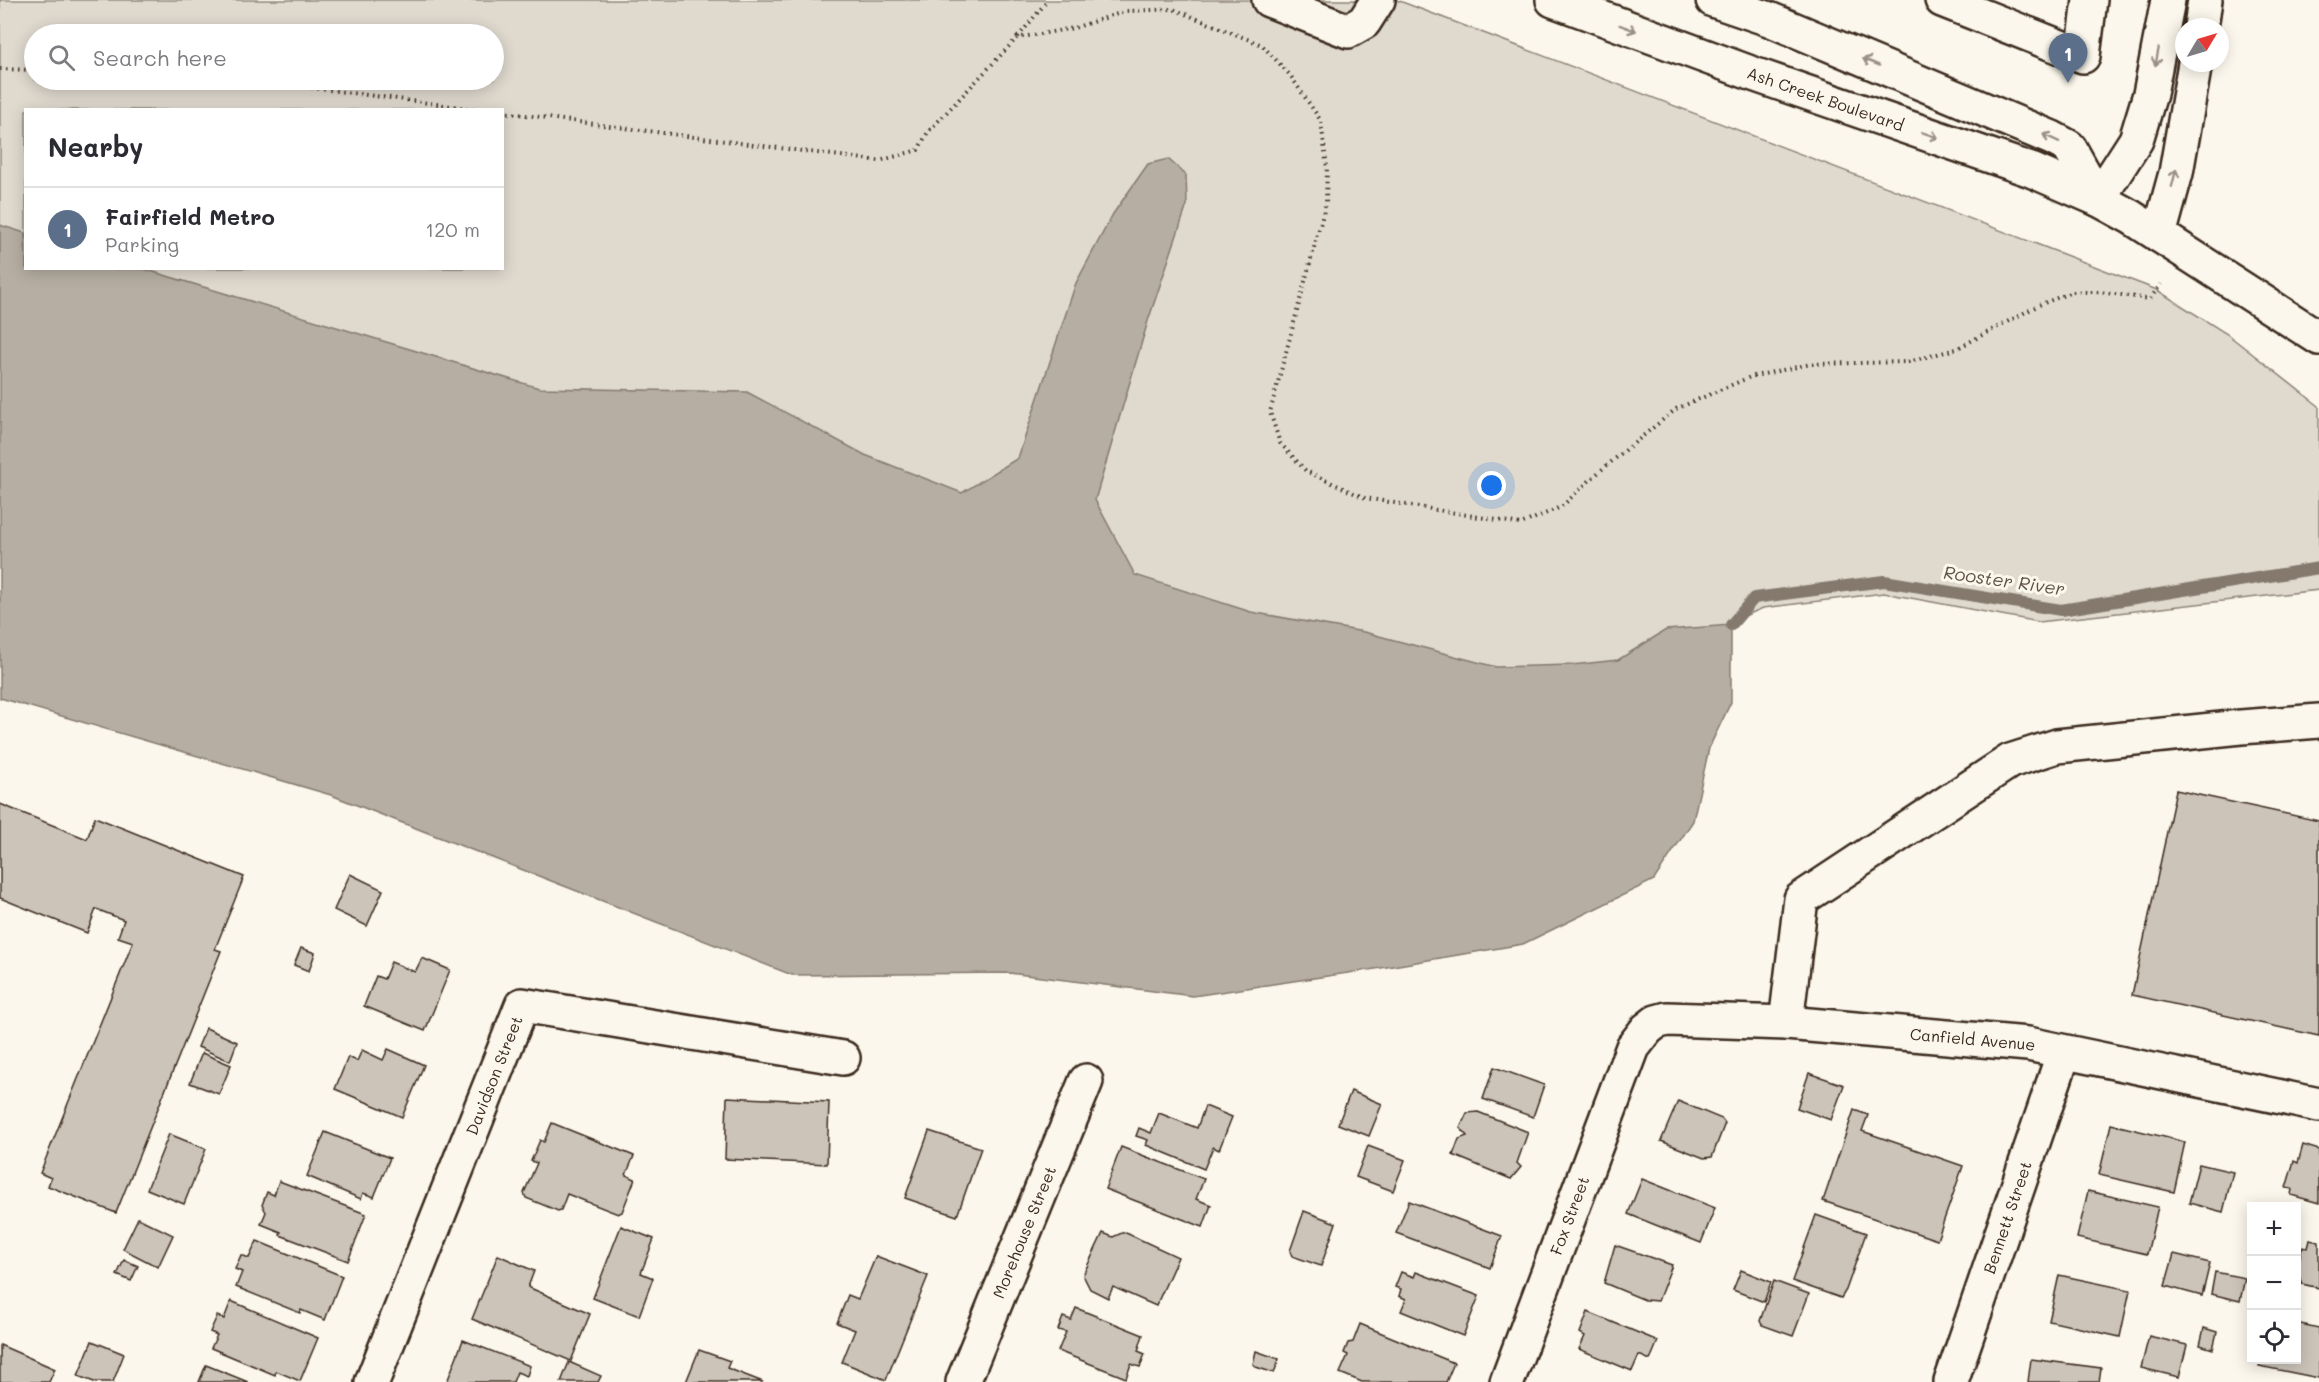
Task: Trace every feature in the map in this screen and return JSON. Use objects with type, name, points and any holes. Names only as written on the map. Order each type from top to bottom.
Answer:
[{"type":"street","points":[[1269,0],[1348,31],[1364,22],[1378,0]]},
{"type":"street","name":"Ash Creek Boulevard","points":[[1553,0],[1756,75],[2031,170],[2098,199],[2159,235],[2319,338]]},
{"type":"street","points":[[1713,0],[1769,20],[2052,138],[2069,147],[2098,199],[2136,140],[2150,94],[2168,0]]},
{"type":"street","points":[[1942,0],[2083,56],[2090,0]]},
{"type":"street","points":[[2202,18],[2205,0]]},
{"type":"street","points":[[2159,235],[2176,174],[2193,72]]},
{"type":"street","points":[[1786,1023],[1801,899],[2010,761],[2057,746],[2319,720]]},
{"type":"street","name":"Davidson Street","points":[[372,1382],[522,1005],[843,1058]]},
{"type":"street","name":"Canfield Avenue","points":[[1633,1047],[1647,1029],[1656,1022],[1667,1019],[1786,1023],[2028,1044],[2319,1105]]},
{"type":"street","name":"Fox Street","points":[[1507,1382],[1633,1047]]},
{"type":"street","name":"Bennett Street","points":[[1951,1382],[2064,1052]]},
{"type":"street","name":"Morehouse Street","points":[[963,1382],[1086,1081]]},
{"type":"path","points":[[504,112],[879,161],[918,150],[928,132],[1017,38],[1048,0]]},
{"type":"path","points":[[1017,38],[1074,28],[1126,10],[1173,9],[1262,45],[1290,75],[1321,120],[1327,168],[1326,203],[1270,412],[1280,443],[1306,471],[1365,498],[1521,524],[1561,507],[1600,471],[1676,409],[1750,377],[1811,364],[1908,362],[1956,349],[2039,305],[2072,292],[2100,292],[2150,299],[2161,284]]},
{"type":"path","points":[[0,69],[24,70]]},
{"type":"path","points":[[329,90],[467,108]]},
{"type":"shaded area","points":[[0,0],[1397,0],[2157,290],[2227,334],[2319,406],[2319,590],[2039,622],[1884,593],[1763,608],[1664,651],[1589,729],[0,368]]},
{"type":"shaded area","points":[[1168,159],[1186,175],[1187,205],[1148,321],[1095,500],[1135,575],[1251,612],[1364,632],[1496,667],[1572,665],[1618,660],[1666,630],[1731,625],[1731,702],[1709,748],[1693,821],[1654,880],[1523,944],[1193,996],[1009,973],[792,975],[331,795],[0,698],[0,225],[24,233],[24,270],[147,270],[539,388],[747,392],[865,455],[962,493],[1018,458],[1076,283],[1113,214],[1148,164]]},
{"type":"building","points":[[2176,790],[2319,821],[2319,1036],[2132,995]]},
{"type":"building","points":[[0,804],[87,839],[95,817],[244,877],[215,949],[221,951],[116,1213],[48,1186],[51,1178],[40,1173],[133,942],[118,937],[124,920],[96,909],[87,933],[0,898]]},
{"type":"building","points":[[350,874],[383,890],[367,926],[334,910]]},
{"type":"building","points":[[301,948],[315,953],[309,971],[294,965]]},
{"type":"building","points":[[422,958],[450,970],[425,1031],[364,1006],[376,976],[384,979],[391,962],[415,972]]},
{"type":"building","points":[[206,1028],[237,1042],[230,1061],[198,1047]]},
{"type":"building","points":[[388,1049],[424,1065],[402,1117],[335,1089],[348,1057],[357,1061],[362,1050],[383,1060]]},
{"type":"building","points":[[202,1053],[231,1065],[219,1094],[190,1083]]},
{"type":"building","points":[[1494,1067],[1544,1085],[1533,1117],[1483,1099]]},
{"type":"building","points":[[1809,1073],[1844,1085],[1831,1120],[1797,1108]]},
{"type":"building","points":[[1351,1091],[1382,1104],[1369,1136],[1338,1124]]},
{"type":"building","points":[[727,1097],[829,1102],[827,1164],[725,1159]]},
{"type":"building","points":[[1678,1101],[1722,1119],[1725,1123],[1712,1157],[1704,1158],[1661,1141]]},
{"type":"building","points":[[1205,1106],[1232,1117],[1219,1150],[1213,1147],[1204,1169],[1146,1145],[1148,1140],[1136,1136],[1139,1128],[1151,1133],[1159,1113],[1197,1128]]},
{"type":"building","points":[[1854,1110],[1868,1115],[1862,1131],[1963,1166],[1937,1240],[1823,1201]]},
{"type":"building","points":[[1478,1112],[1528,1132],[1517,1163],[1521,1167],[1511,1179],[1453,1155],[1459,1139],[1467,1136],[1460,1128],[1467,1113]]},
{"type":"building","points":[[552,1123],[634,1156],[626,1175],[635,1179],[622,1212],[618,1214],[567,1194],[561,1210],[558,1211],[526,1198],[524,1193],[537,1163],[531,1161],[540,1140],[544,1142]]},
{"type":"building","points":[[2111,1124],[2185,1142],[2174,1192],[2099,1175]]},
{"type":"building","points":[[929,1131],[981,1148],[957,1216],[905,1198]]},
{"type":"building","points":[[325,1132],[390,1158],[374,1197],[363,1193],[361,1199],[307,1176]]},
{"type":"building","points":[[169,1134],[206,1149],[184,1204],[147,1189]]},
{"type":"building","points":[[2303,1145],[2319,1150],[2319,1203],[2291,1195],[2292,1189],[2286,1188],[2294,1161],[2298,1163]]},
{"type":"building","points":[[1368,1146],[1405,1160],[1393,1191],[1356,1177]]},
{"type":"building","points":[[1121,1147],[1204,1179],[1196,1199],[1211,1205],[1203,1227],[1105,1189]]},
{"type":"building","points":[[2199,1164],[2233,1172],[2223,1212],[2189,1203]]},
{"type":"building","points":[[1642,1179],[1715,1208],[1701,1243],[1628,1214]]},
{"type":"building","points":[[279,1181],[366,1214],[348,1261],[280,1235],[281,1232],[261,1224],[266,1212],[262,1205],[267,1192],[274,1195]]},
{"type":"building","points":[[2088,1191],[2158,1207],[2147,1254],[2077,1238]]},
{"type":"building","points":[[1409,1201],[1502,1236],[1490,1268],[1396,1233]]},
{"type":"building","points":[[1304,1211],[1336,1223],[1321,1266],[1292,1256],[1290,1251]]},
{"type":"building","points":[[1816,1215],[1866,1233],[1841,1298],[1792,1281]]},
{"type":"building","points":[[138,1218],[173,1235],[158,1267],[123,1249]]},
{"type":"building","points":[[621,1226],[654,1239],[641,1273],[653,1278],[639,1316],[593,1298]]},
{"type":"building","points":[[1124,1232],[1178,1257],[1156,1306],[1113,1287],[1108,1298],[1090,1289],[1083,1275],[1103,1233],[1113,1237]]},
{"type":"building","points":[[2310,1240],[2319,1242],[2319,1288],[2302,1284],[2301,1281],[2302,1247],[2308,1248]]},
{"type":"building","points":[[257,1241],[342,1276],[325,1320],[301,1310],[300,1313],[236,1287],[242,1272],[235,1269],[241,1255],[249,1258]]},
{"type":"building","points":[[1615,1245],[1672,1265],[1658,1301],[1645,1300],[1604,1283]]},
{"type":"building","points":[[2174,1254],[2210,1263],[2202,1296],[2165,1286]]},
{"type":"building","points":[[498,1255],[534,1271],[528,1287],[590,1314],[571,1361],[472,1319]]},
{"type":"building","points":[[876,1256],[928,1276],[886,1380],[842,1362],[855,1330],[837,1323],[848,1295],[858,1299]]},
{"type":"building","points":[[124,1260],[138,1266],[131,1281],[117,1275]]},
{"type":"building","points":[[1741,1270],[1771,1282],[1764,1302],[1733,1290]]},
{"type":"building","points":[[1401,1272],[1414,1277],[1416,1272],[1479,1296],[1463,1336],[1401,1311],[1406,1299],[1399,1296],[1401,1289],[1395,1287]]},
{"type":"building","points":[[2215,1272],[2245,1278],[2240,1301],[2211,1294]]},
{"type":"building","points":[[2059,1275],[2130,1290],[2120,1337],[2049,1321]]},
{"type":"building","points":[[1774,1281],[1809,1294],[1793,1336],[1762,1325],[1760,1321]]},
{"type":"building","points":[[231,1301],[318,1338],[300,1381],[276,1371],[275,1375],[211,1348],[217,1335],[210,1332],[217,1316],[224,1319]]},
{"type":"building","points":[[1076,1308],[1143,1335],[1138,1351],[1145,1354],[1140,1367],[1131,1364],[1126,1378],[1058,1351],[1066,1332],[1058,1330],[1063,1317],[1071,1320]]},
{"type":"building","points":[[1588,1312],[1658,1341],[1650,1360],[1639,1355],[1632,1371],[1579,1349],[1585,1336],[1580,1333]]},
{"type":"building","points":[[1360,1324],[1454,1363],[1446,1382],[1362,1382],[1340,1373],[1348,1355],[1344,1353],[1348,1343],[1353,1342]]},
{"type":"building","points":[[2301,1324],[2319,1328],[2319,1378],[2259,1366],[2260,1364],[2301,1364]]},
{"type":"building","points":[[2204,1328],[2217,1332],[2213,1349],[2200,1345]]},
{"type":"building","points":[[2149,1336],[2187,1345],[2179,1377],[2141,1368]]},
{"type":"building","points":[[463,1340],[530,1366],[527,1376],[517,1372],[513,1382],[447,1382]]},
{"type":"building","points":[[92,1341],[124,1354],[113,1382],[94,1382],[78,1376]]},
{"type":"building","points":[[0,1345],[55,1369],[49,1382],[0,1382]]},
{"type":"building","points":[[699,1350],[730,1361],[727,1368],[763,1382],[686,1382]]},
{"type":"building","points":[[1256,1351],[1279,1359],[1274,1373],[1253,1364]]},
{"type":"building","points":[[2031,1359],[2101,1368],[2099,1382],[2028,1382]]},
{"type":"building","points":[[569,1362],[601,1376],[598,1382],[561,1382]]},
{"type":"building","points":[[206,1365],[248,1382],[199,1382]]},
{"type":"waterway","name":"Rooster River","points":[[1731,625],[1754,598],[1884,581],[2061,610],[2319,568]]},
{"type":"place","name":"Fairfield Metro","points":[[2068,83]]}]
